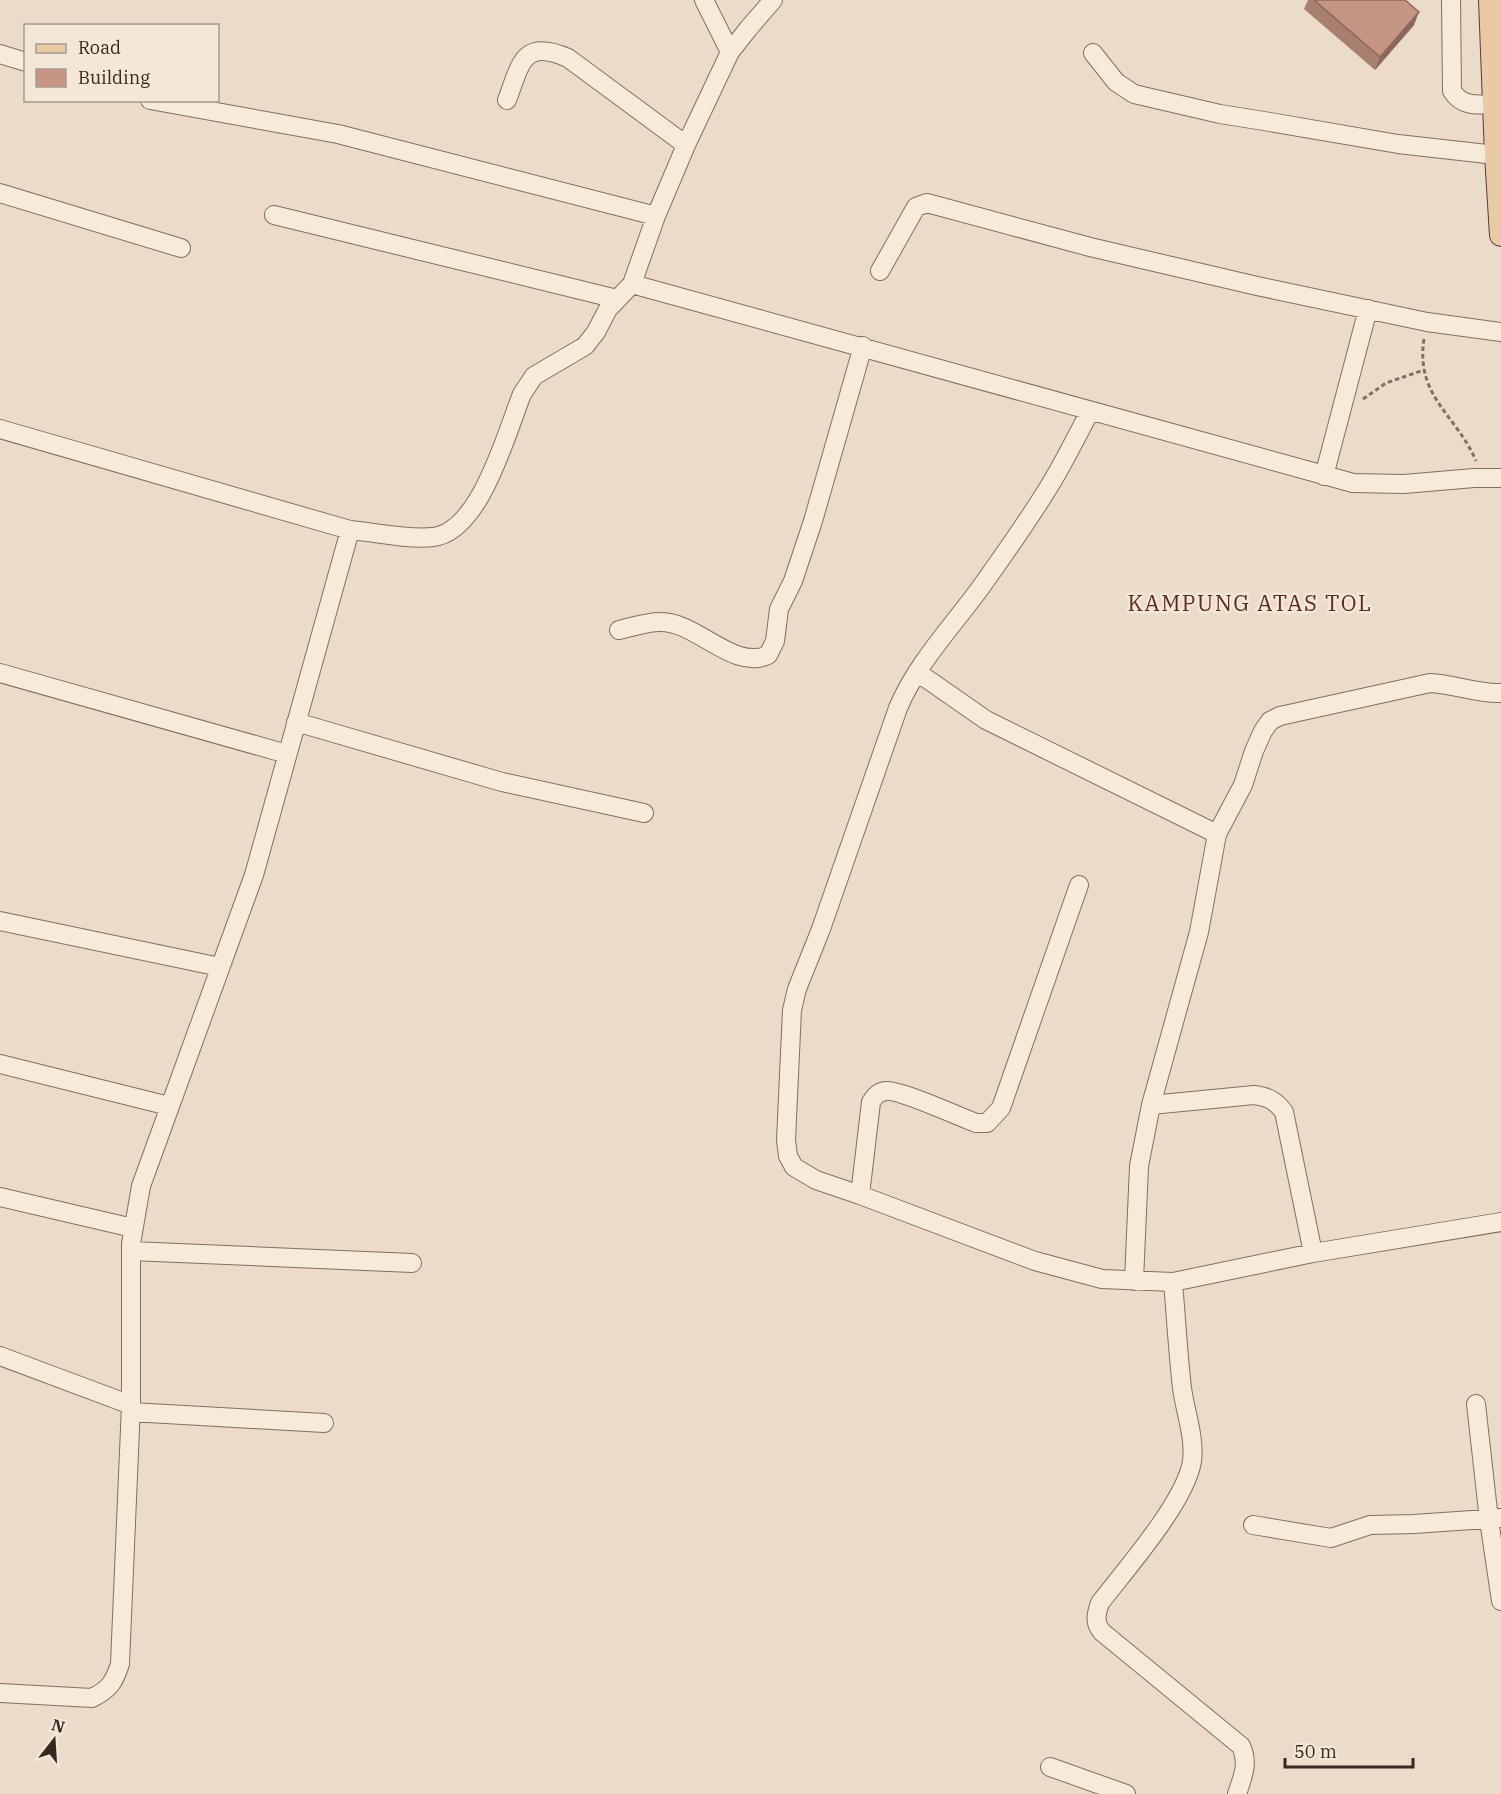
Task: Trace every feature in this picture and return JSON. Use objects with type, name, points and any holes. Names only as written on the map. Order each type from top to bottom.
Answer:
[{"type":"main road","points":[[1490,0],[1496,52],[1494,104],[1501,227]]},
{"type":"street","points":[[704,0],[730,52]]},
{"type":"street","points":[[0,429],[350,530],[434,537],[448,532],[461,523],[480,500],[528,383],[544,369],[585,346],[596,332],[608,309],[632,284],[656,216],[686,145],[730,52],[774,0]]},
{"type":"street","points":[[1451,0],[1452,91],[1457,99],[1463,102],[1474,105],[1494,104]]},
{"type":"street","points":[[507,100],[527,55],[536,51],[550,51],[568,58],[686,145]]},
{"type":"street","points":[[1093,53],[1116,82],[1134,94],[1220,114],[1398,144],[1496,155]]},
{"type":"street","points":[[0,54],[24,61]]},
{"type":"street","points":[[161,102],[338,134],[656,216]]},
{"type":"street","points":[[0,193],[181,248]]},
{"type":"street","points":[[880,271],[916,207],[927,203],[1090,247],[1257,286],[1427,322],[1501,332]]},
{"type":"street","points":[[274,214],[617,299]]},
{"type":"street","points":[[632,284],[1353,483],[1404,484],[1501,478]]},
{"type":"street","points":[[1324,476],[1339,416],[1359,307]]},
{"type":"street","points":[[619,630],[661,621],[690,630],[724,650],[752,659],[768,655],[775,641],[778,609],[792,581],[813,521],[863,346]]},
{"type":"street","points":[[1090,411],[1029,519],[917,672],[898,708],[821,929],[797,989],[792,1010],[786,1140],[788,1156],[794,1167],[816,1180],[1035,1261],[1102,1279],[1173,1282],[1313,1253],[1501,1222]]},
{"type":"street","points":[[0,1693],[92,1698],[105,1691],[114,1680],[120,1664],[131,1408],[131,1251],[141,1186],[254,875],[350,530]]},
{"type":"street","points":[[917,672],[986,720],[1217,834]]},
{"type":"street","points":[[0,673],[287,754]]},
{"type":"street","points":[[1134,1281],[1138,1166],[1152,1105],[1198,932],[1217,834],[1243,785],[1263,731],[1270,721],[1280,716],[1430,683],[1446,684],[1485,693],[1501,693]]},
{"type":"street","points":[[296,722],[502,782],[644,813]]},
{"type":"street","points":[[860,1195],[872,1102],[876,1094],[887,1090],[901,1094],[976,1123],[987,1123],[1001,1108],[1079,885]]},
{"type":"street","points":[[0,921],[220,967]]},
{"type":"street","points":[[0,1064],[169,1106]]},
{"type":"street","points":[[1152,1105],[1254,1095],[1268,1097],[1277,1103],[1284,1112],[1313,1253]]},
{"type":"street","points":[[0,1197],[133,1228]]},
{"type":"street","points":[[131,1251],[412,1263]]},
{"type":"street","points":[[1173,1282],[1182,1389],[1191,1445],[1191,1465],[1184,1486],[1162,1522],[1100,1603],[1096,1613],[1096,1622],[1102,1632],[1240,1746],[1245,1756],[1245,1769],[1237,1794]]},
{"type":"street","points":[[0,1356],[131,1408],[324,1423]]},
{"type":"street","points":[[1476,1404],[1495,1519],[1501,1601]]},
{"type":"street","points":[[1253,1525],[1331,1538],[1370,1525],[1495,1519]]},
{"type":"street","points":[[1050,1767],[1126,1794]]},
{"type":"path","points":[[1427,322],[1423,342],[1424,370],[1435,400],[1469,446],[1481,478]]},
{"type":"path","points":[[1339,416],[1386,383],[1424,370]]},
{"type":"building","points":[[1314,0],[1405,0],[1419,12],[1380,57]]},
{"type":"district","name":"KAMPUNG ATAS TOL","points":[[1250,602]]}]
